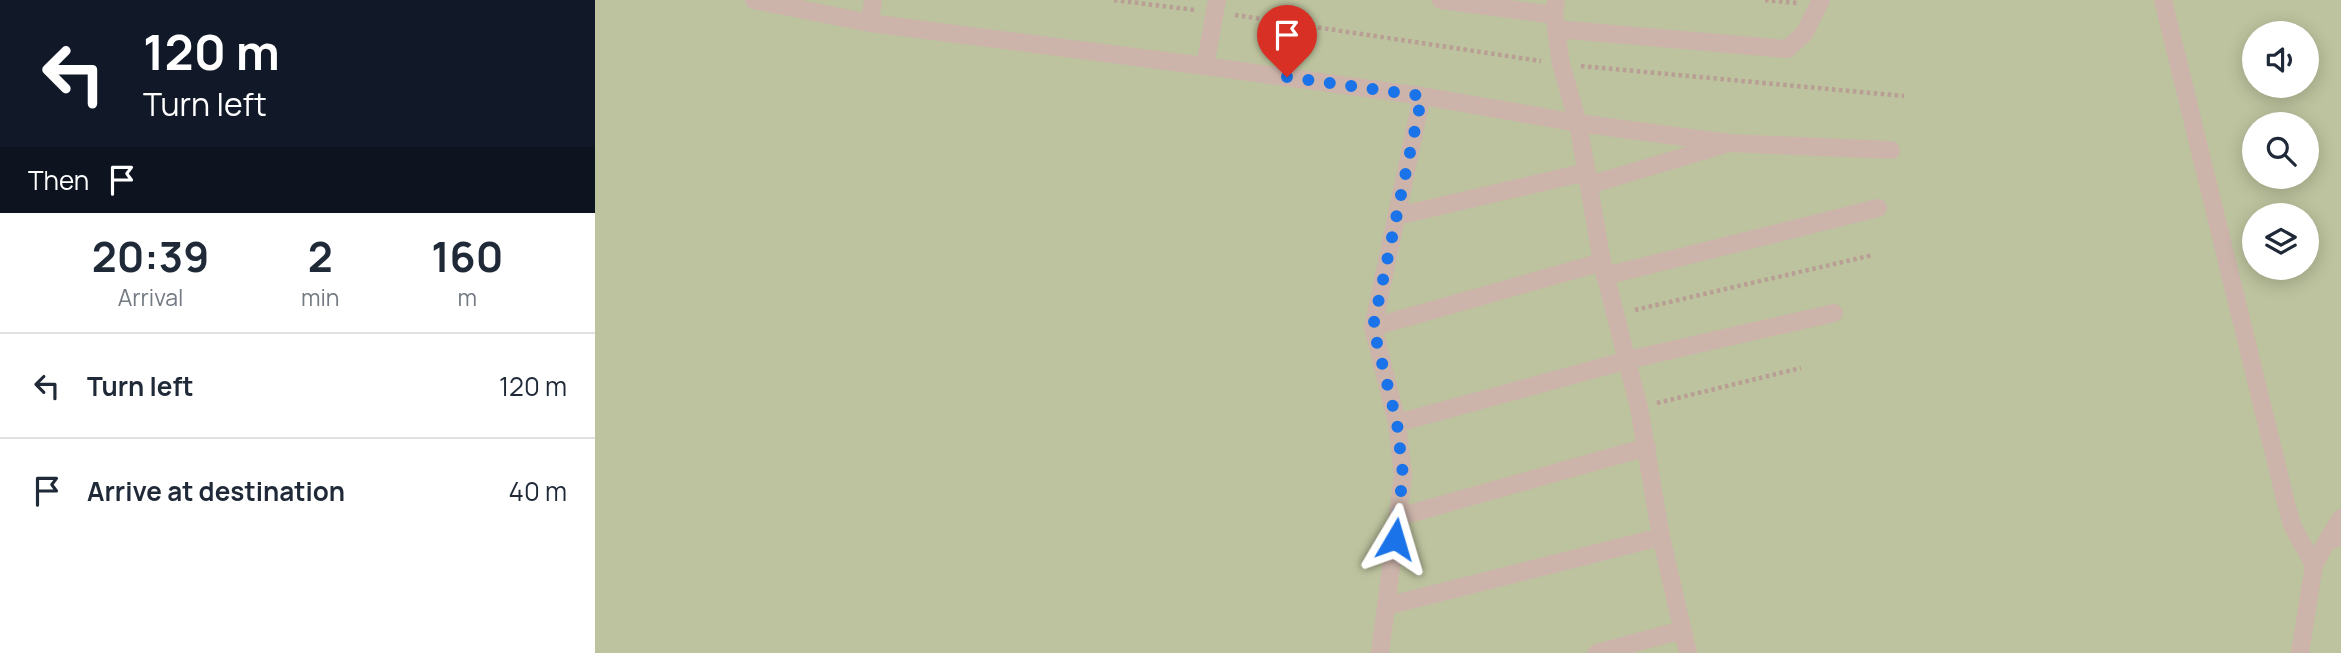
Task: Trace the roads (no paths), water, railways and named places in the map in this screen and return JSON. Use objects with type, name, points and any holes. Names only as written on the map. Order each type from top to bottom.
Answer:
[{"type":"street","points":[[754,0],[870,23],[1422,96],[1578,123],[1729,143],[1891,150]]},
{"type":"street","points":[[870,23],[873,0]]},
{"type":"street","points":[[1441,0],[1787,49],[1804,34],[1820,2]]},
{"type":"street","points":[[2163,0],[2292,526],[2314,565]]},
{"type":"street","points":[[1205,66],[1217,6]]},
{"type":"street","points":[[1555,15],[1561,64],[1578,123],[1603,269],[1639,408],[1661,537],[1688,653]]},
{"type":"street","points":[[1380,653],[1403,475],[1397,423],[1373,327],[1422,96]]},
{"type":"street","points":[[1397,216],[1588,179],[1729,143]]},
{"type":"street","points":[[1373,327],[1603,269],[1878,208]]},
{"type":"street","points":[[1397,423],[1628,360],[1834,313]]},
{"type":"street","points":[[1398,517],[1647,447]]},
{"type":"street","points":[[2300,653],[2314,565],[2333,539],[2341,518]]},
{"type":"street","points":[[1385,606],[1661,537]]},
{"type":"street","points":[[1597,653],[1682,630]]}]
